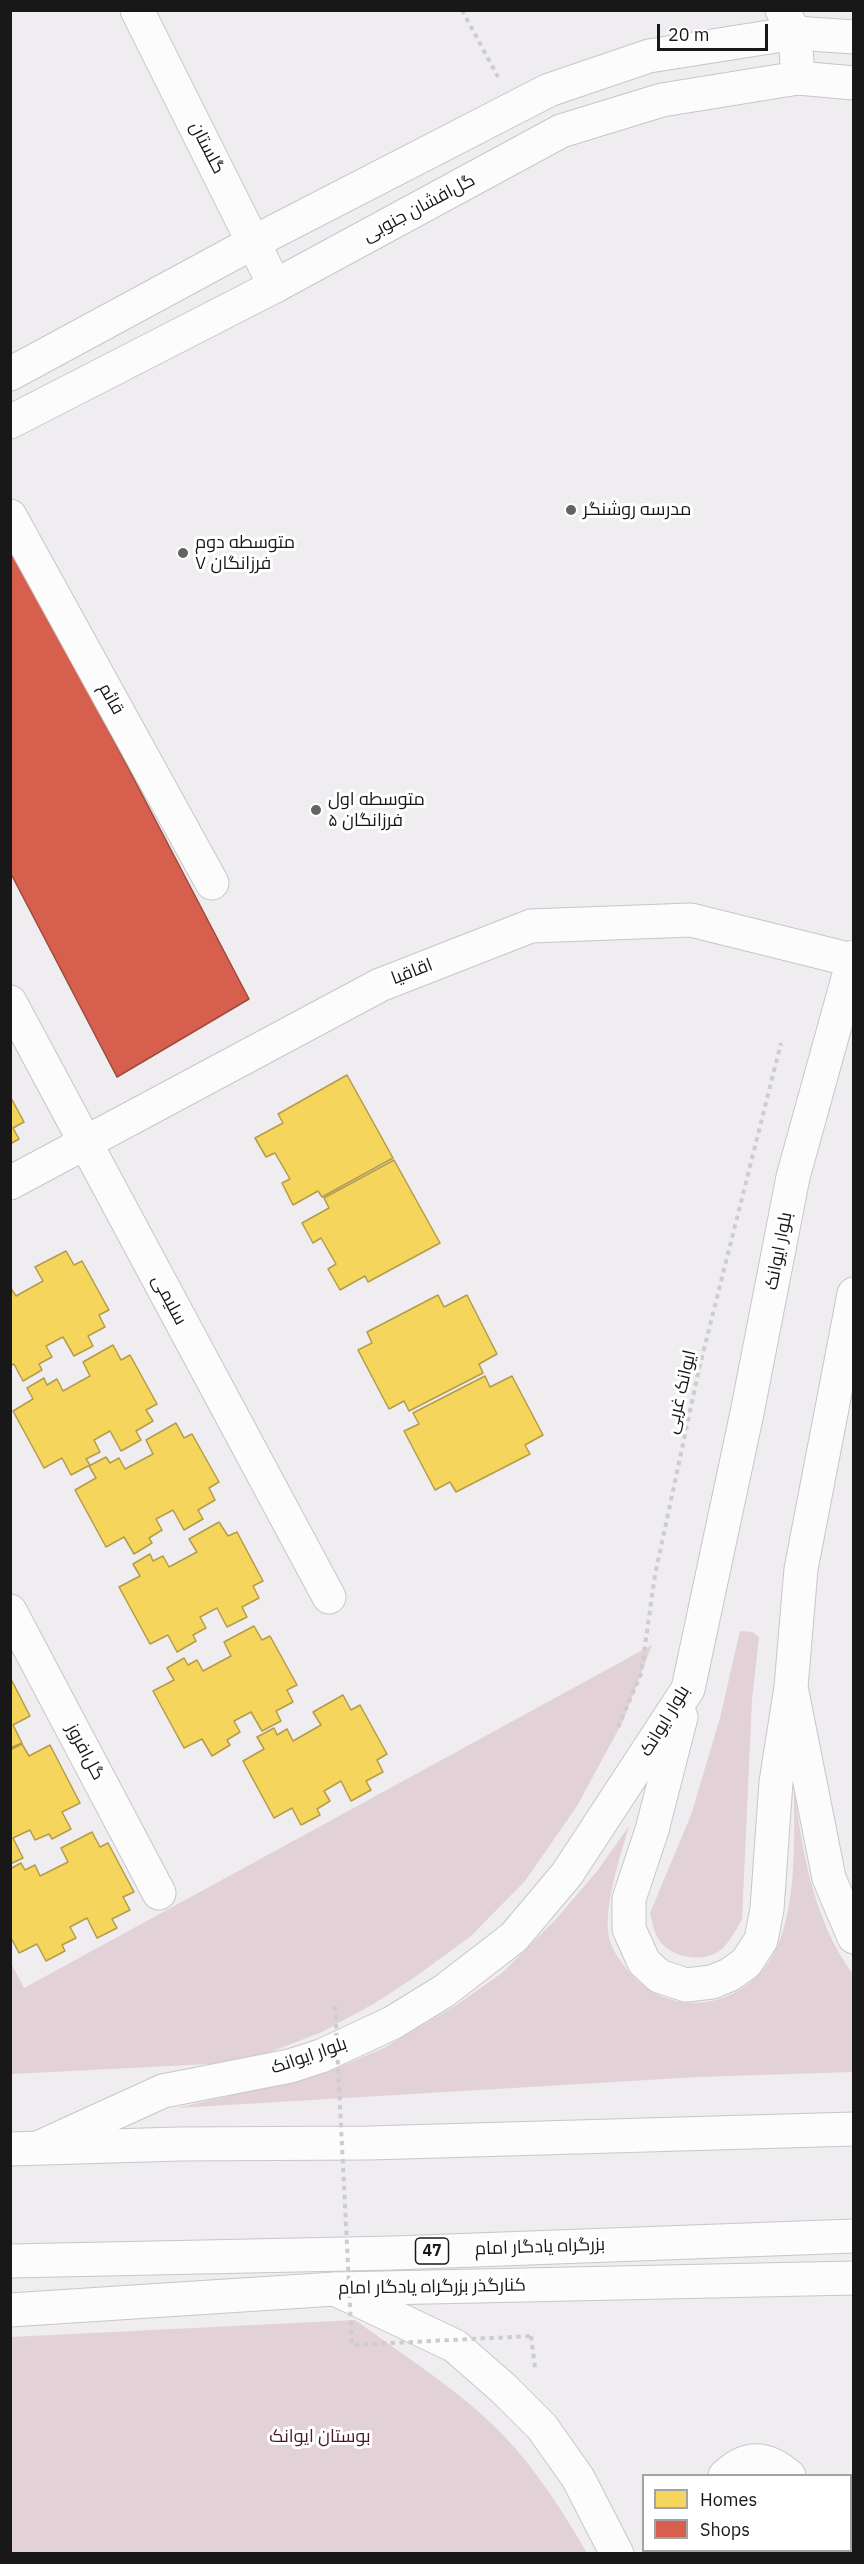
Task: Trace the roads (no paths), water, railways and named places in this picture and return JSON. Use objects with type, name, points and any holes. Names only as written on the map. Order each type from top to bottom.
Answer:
[{"type":"main road","name":"گلستان","points":[[137,10],[275,286]]},
{"type":"main road","points":[[788,22],[798,78]]},
{"type":"main road","points":[[10,374],[255,242],[549,90],[649,56],[788,22],[854,38]]},
{"type":"main road","name":"گل‌افشان جنوبی","points":[[10,422],[275,286],[561,131],[662,100],[798,78],[854,83]]},
{"type":"main road","name":"قائم","points":[[10,516],[212,883]]},
{"type":"main road","name":"اقاقیا","points":[[10,1182],[380,985],[531,926],[691,920],[853,958]]},
{"type":"main road","name":"بلوار ایوانک","points":[[25,2148],[163,2091],[290,2066],[321,2056],[392,2023],[444,1991],[514,1936],[567,1874],[688,1689],[747,1413],[794,1177],[853,958]]},
{"type":"main road","name":"سلیمی","points":[[10,1002],[329,1597]]},
{"type":"main road","points":[[688,1689],[652,1830],[629,1899],[629,1929],[644,1962],[659,1977],[686,1985],[712,1982],[729,1975],[746,1963],[761,1940],[767,1909],[776,1782],[791,1687],[801,1569],[854,1294]]},
{"type":"main road","name":"گل‌افروز","points":[[10,1611],[159,1893]]},
{"type":"main road","points":[[791,1687],[829,1878],[854,1937]]},
{"type":"main road","points":[[25,2148],[369,2143],[854,2129]]},
{"type":"main road","name":"بزرگراه یادگار امام","points":[[10,2261],[394,2253],[854,2236]]},
{"type":"main road","name":"کنارگذر بزرگراه یادگار امام","points":[[10,2310],[335,2289],[854,2278]]},
{"type":"main road","points":[[335,2289],[454,2346],[504,2389],[542,2427],[578,2478],[617,2553]]},
{"type":"main road","points":[[727,2474],[749,2460],[765,2461],[781,2468],[788,2474]]},
{"type":"place","name":"مدرسه روشنگر","points":[[571,510]]},
{"type":"place","name":"متوسطه دوم فرزانگان ۷","points":[[183,553]]},
{"type":"place","name":"متوسطه اول فرزانگان ۵","points":[[316,810]]},
{"type":"park label","name":"بوستان ایوانک","points":[[320,2437]]}]
